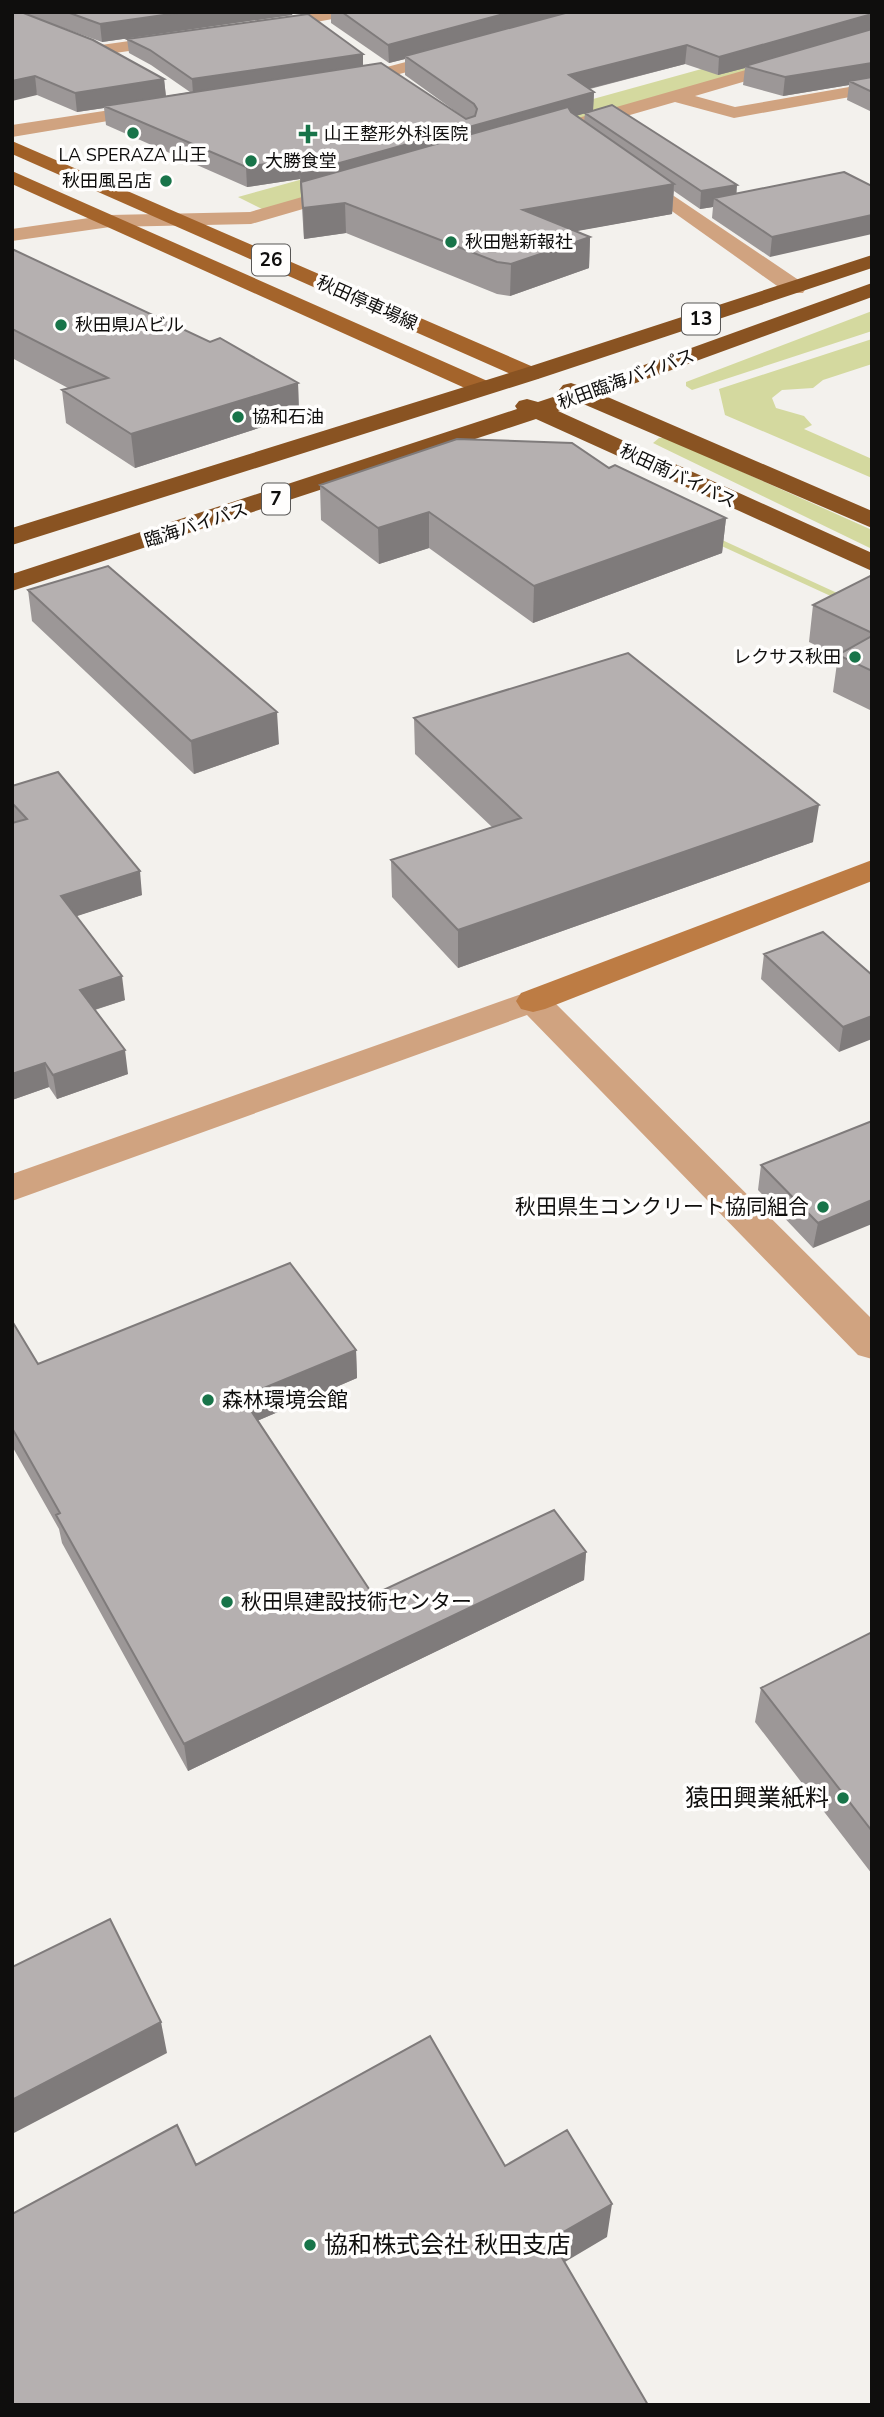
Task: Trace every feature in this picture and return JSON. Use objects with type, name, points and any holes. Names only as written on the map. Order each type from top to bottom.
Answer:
[{"type":"highway","name":"秋田臨海バイパス","points":[[530,374],[872,261]]},
{"type":"highway","name":"秋田臨海バイパス","points":[[538,411],[872,289]]},
{"type":"highway","name":"13","points":[[484,388],[530,374]]},
{"type":"highway","name":"秋田南バイパス","points":[[530,374],[872,520]]},
{"type":"highway","name":"秋田南バイパス","points":[[484,388],[872,563]]},
{"type":"highway","name":"7","points":[[12,537],[484,388]]},
{"type":"highway","name":"臨海バイパス","points":[[12,583],[230,514],[538,411]]},
{"type":"main road","name":"秋田停車場線","points":[[12,147],[182,219],[530,374]]},
{"type":"main road","name":"秋田停車場線","points":[[12,177],[484,388]]},
{"type":"street","points":[[247,29],[307,16],[343,12]]},
{"type":"street","points":[[307,16],[334,35]]},
{"type":"street","points":[[133,66],[95,47],[194,37]]},
{"type":"street","points":[[549,132],[872,39]]},
{"type":"street","points":[[319,83],[384,73],[477,48]]},
{"type":"street","points":[[364,58],[404,88]]},
{"type":"street","points":[[676,96],[734,113],[872,88]]},
{"type":"street","points":[[12,131],[175,105]]},
{"type":"street","points":[[612,159],[795,288]]},
{"type":"street","points":[[12,235],[110,221],[251,218],[369,183]]},
{"type":"street","points":[[182,219],[200,205],[213,201]]},
{"type":"street","points":[[12,1188],[533,1001],[872,870]]},
{"type":"street","points":[[533,1001],[872,1344]]},
{"type":"green space","points":[[872,22],[872,37],[264,210],[238,197]]},
{"type":"green space","points":[[872,311],[872,331],[692,390],[686,386],[686,382]]},
{"type":"green space","points":[[872,339],[872,364],[823,380],[813,388],[782,390],[772,398],[776,408],[804,416],[812,425],[804,429],[872,459],[872,478],[725,415],[719,389]]},
{"type":"green space","points":[[659,438],[667,438],[872,530],[872,549],[653,443]]},
{"type":"green space","points":[[622,494],[872,609],[872,615],[615,497]]},
{"type":"building","points":[[12,12],[21,12],[93,40],[164,79],[75,93],[35,76],[12,81]]},
{"type":"building","points":[[67,12],[185,12],[100,24]]},
{"type":"building","points":[[342,12],[511,12],[388,45]]},
{"type":"building","points":[[569,12],[872,14],[719,57],[687,45],[569,75],[594,92],[300,174],[299,159],[246,167],[104,106],[381,63],[466,119],[475,116],[477,109],[474,104],[405,56]]},
{"type":"building","points":[[308,14],[363,54],[192,79],[150,50],[127,39]]},
{"type":"building","points":[[872,29],[872,63],[785,77],[745,66]]},
{"type":"building","points":[[872,77],[872,92],[849,81]]},
{"type":"building","points":[[612,105],[737,185],[701,191],[585,113]]},
{"type":"building","points":[[568,107],[571,112],[674,184],[523,210],[590,237],[511,264],[497,262],[345,203],[303,208],[301,182]]},
{"type":"building","points":[[844,172],[872,186],[872,215],[772,237],[714,198]]},
{"type":"building","points":[[12,249],[210,342],[220,338],[298,383],[131,434],[62,390],[108,378],[12,329]]},
{"type":"building","points":[[457,439],[572,443],[609,468],[615,465],[726,518],[534,586],[429,512],[378,528],[320,485]]},
{"type":"building","points":[[108,566],[277,712],[191,741],[28,590]]},
{"type":"building","points":[[870,576],[872,633],[813,605]]},
{"type":"building","points":[[872,636],[872,671],[838,655]]},
{"type":"building","points":[[628,653],[819,805],[458,930],[391,860],[521,818],[414,718]]},
{"type":"building","points":[[58,772],[140,871],[61,896],[122,976],[80,990],[125,1050],[53,1075],[45,1063],[12,1074],[12,823],[27,819],[12,803],[12,786]]},
{"type":"building","points":[[823,932],[872,975],[872,1016],[843,1027],[764,954]]},
{"type":"building","name":"秋田県生コンクリート協同組合","points":[[872,1121],[872,1200],[818,1223],[761,1165]]},
{"type":"building","points":[[290,1263],[356,1350],[242,1397],[373,1595],[554,1510],[586,1552],[184,1744],[56,1515],[60,1513],[12,1428],[12,1321],[38,1364]]},
{"type":"building","name":"猿田興業紙料","points":[[872,1632],[872,1831],[761,1688]]},
{"type":"building","points":[[110,1919],[161,2022],[12,2100],[12,1967]]},
{"type":"building","name":"協和株式会社 秋田支店","points":[[430,2036],[505,2166],[567,2130],[612,2204],[551,2239],[648,2405],[12,2405],[12,2214],[177,2125],[196,2165]]},
{"type":"place","name":"LA SPERAZA 山王","points":[[133,133]]},
{"type":"place","name":"山王整形外科医院","points":[[308,134]]},
{"type":"place","name":"大勝食堂","points":[[251,161]]},
{"type":"place","name":"秋田風呂店","points":[[166,181]]},
{"type":"place","name":"秋田魁新報社","points":[[451,242]]},
{"type":"place","name":"秋田県JAビル","points":[[61,325]]},
{"type":"place","name":"協和石油","points":[[238,417]]},
{"type":"place","name":"レクサス秋田","points":[[855,657]]},
{"type":"place","name":"秋田県生コンクリート協同組合","points":[[823,1207]]},
{"type":"place","name":"森林環境会館","points":[[208,1400]]},
{"type":"place","name":"秋田県建設技術センター","points":[[227,1602]]},
{"type":"place","name":"猿田興業紙料","points":[[843,1798]]},
{"type":"place","name":"協和株式会社 秋田支店","points":[[310,2245]]}]
